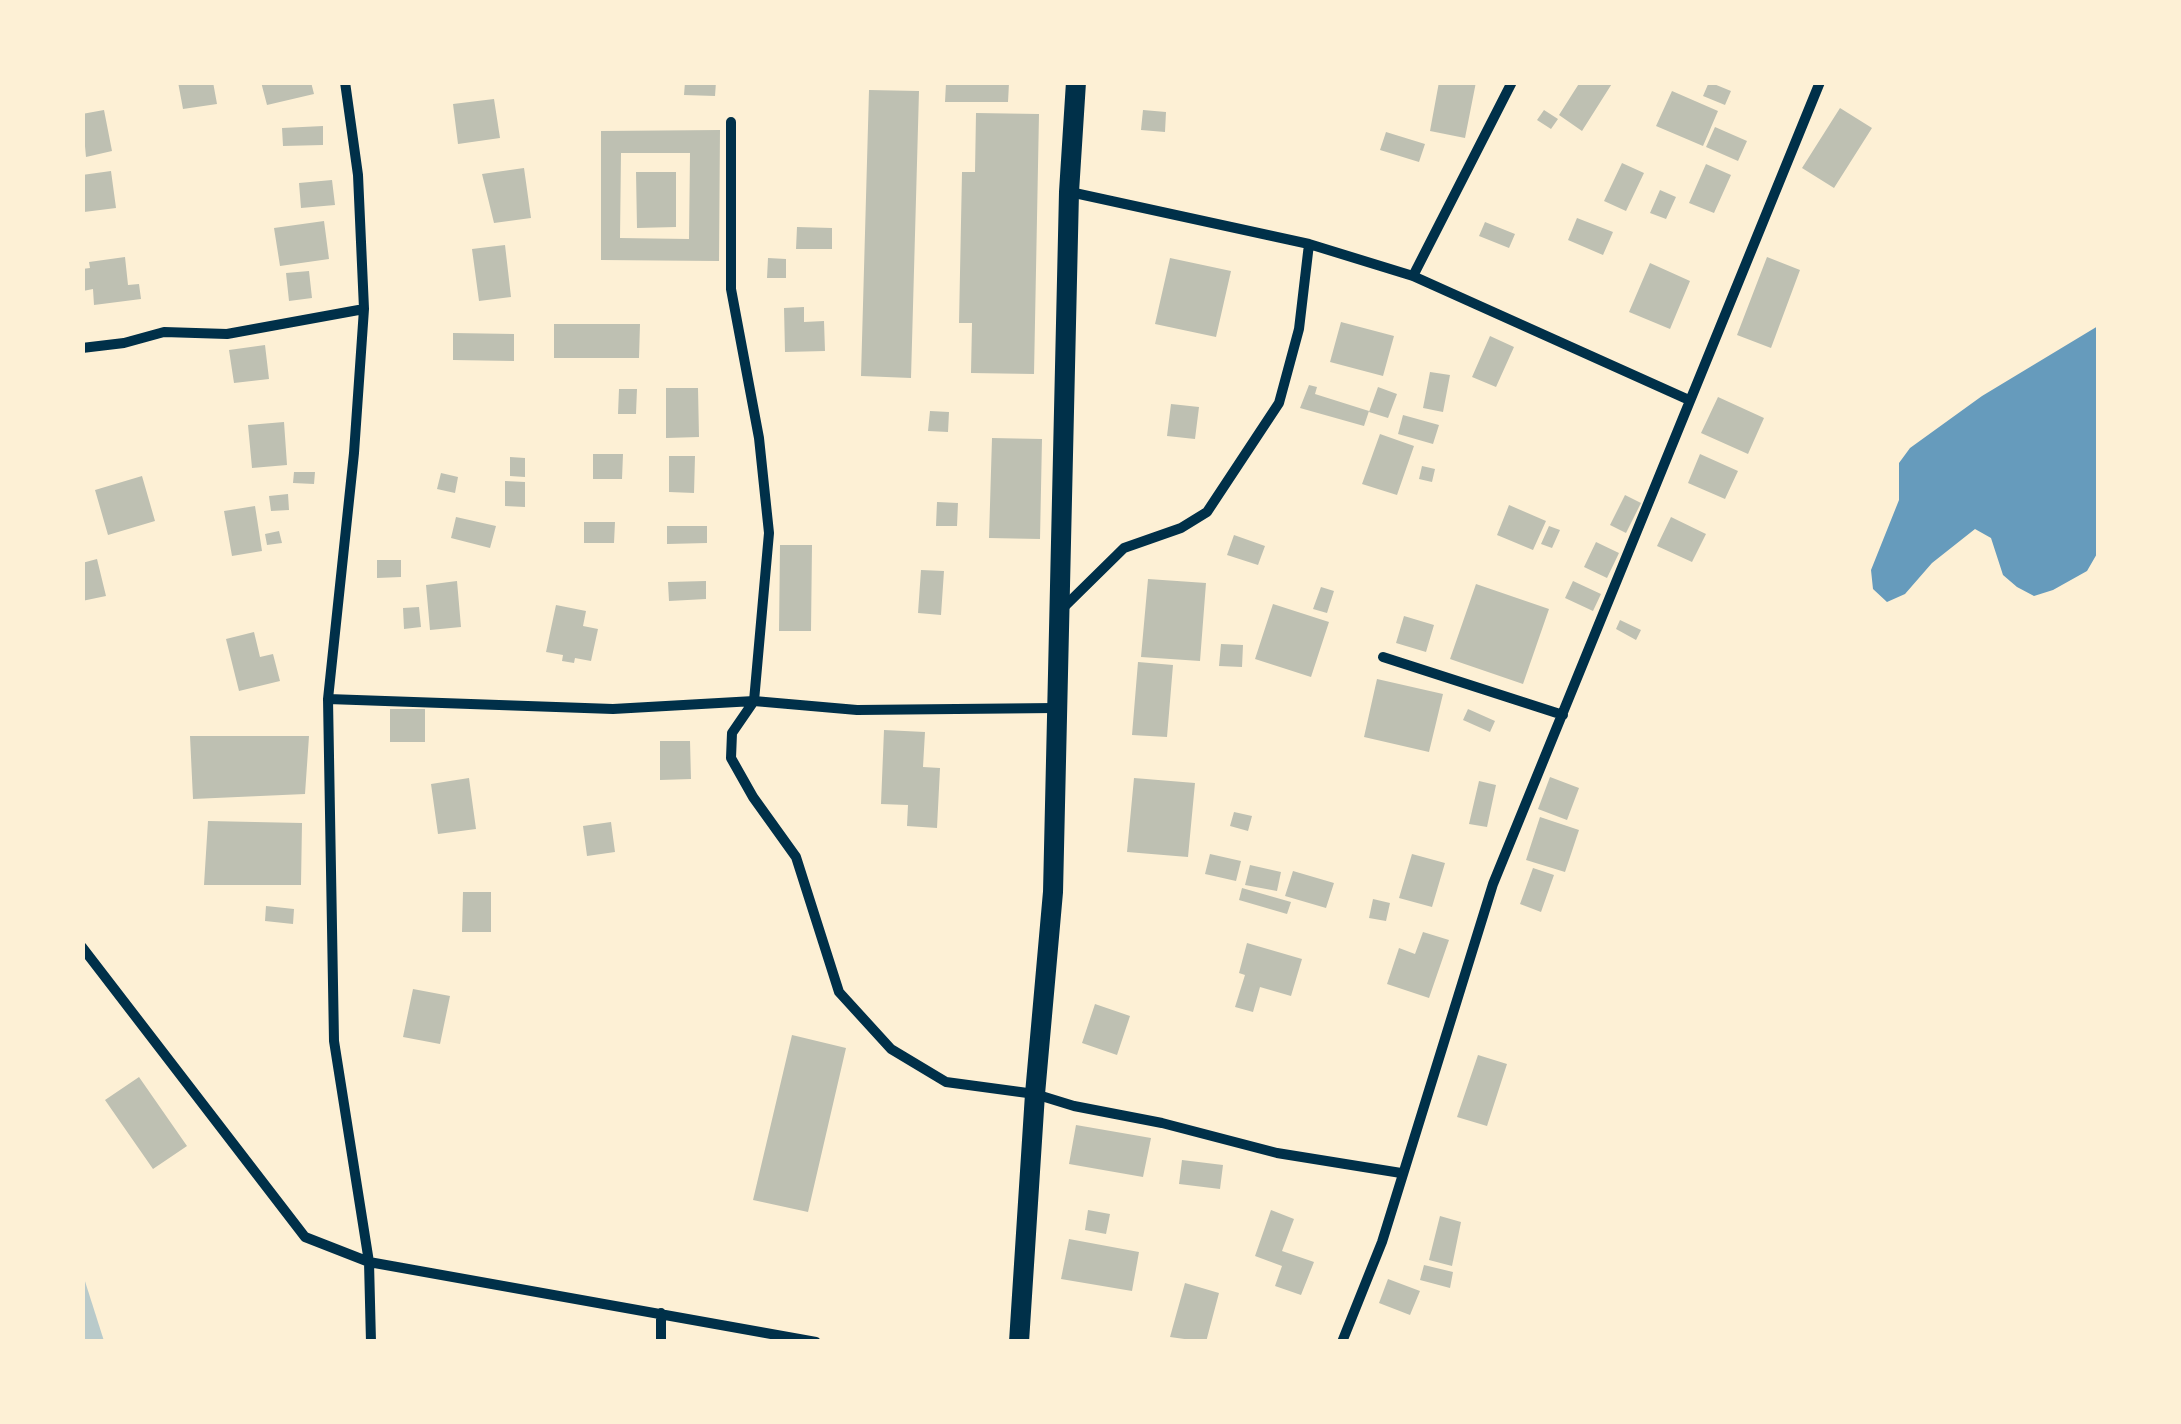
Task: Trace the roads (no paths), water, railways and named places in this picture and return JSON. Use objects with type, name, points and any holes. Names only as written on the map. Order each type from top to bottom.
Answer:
[{"type":"main road","points":[[1018,1342],[1034,1094],[1054,892],[1069,192],[1076,82]]},
{"type":"street","points":[[345,82],[358,175],[364,309],[354,453],[328,699],[334,1041],[369,1262],[371,1342]]},
{"type":"street","points":[[1414,276],[1512,82]]},
{"type":"street","points":[[1342,1342],[1382,1242],[1493,884],[1820,82]]},
{"type":"street","points":[[731,122],[731,289],[758,438],[769,533],[754,701],[732,734],[731,758],[753,797],[796,857],[839,992],[892,1049],[946,1082],[1034,1094],[1276,1153],[1402,1172]]},
{"type":"street","points":[[1069,192],[1309,244],[1414,276],[1688,400]]},
{"type":"street","points":[[1062,609],[1124,548],[1182,528],[1208,512],[1279,403],[1299,329],[1309,244]]},
{"type":"street","points":[[82,348],[164,332],[227,334],[364,309]]},
{"type":"street","points":[[1383,657],[1563,715]]},
{"type":"street","points":[[328,699],[613,709],[754,701],[857,710],[1055,708]]},
{"type":"street","points":[[82,947],[306,1237],[369,1262],[816,1342]]},
{"type":"street","points":[[661,1313],[661,1342]]},
{"type":"water","points":[[2098,326],[2098,552],[2087,571],[2034,596],[2003,575],[1991,538],[1975,529],[1932,563],[1905,594],[1887,602],[1873,589],[1871,570],[1899,500],[1899,463],[1910,448],[1982,396]]}]
